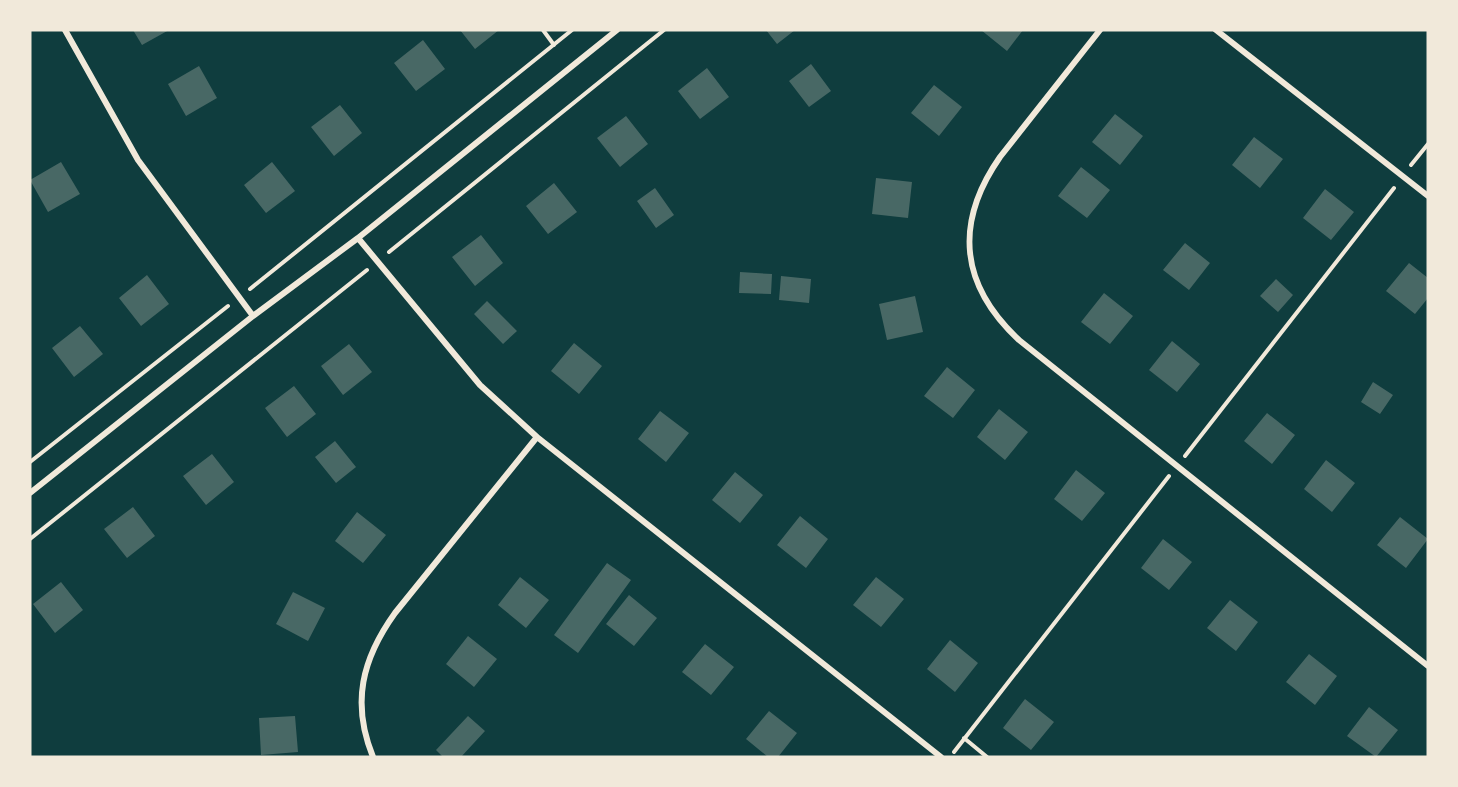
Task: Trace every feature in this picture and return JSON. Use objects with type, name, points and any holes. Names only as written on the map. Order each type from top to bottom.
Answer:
[{"type":"street","points":[[65,30],[138,160],[253,316]]},
{"type":"street","points":[[30,493],[253,316],[357,238],[617,30]]},
{"type":"street","points":[[1100,30],[985,178],[975,201],[970,227],[970,253],[975,278],[986,301],[1000,322],[1019,340],[1428,666]]},
{"type":"street","points":[[1216,30],[1428,196]]},
{"type":"street","points":[[357,238],[480,385],[537,438],[941,757]]},
{"type":"street","points":[[373,757],[366,741],[362,714],[362,687],[368,660],[379,636],[395,613],[537,438]]},
{"type":"path","points":[[543,30],[554,45]]},
{"type":"path","points":[[30,462],[572,30]]},
{"type":"path","points":[[30,538],[664,30]]},
{"type":"path","points":[[950,757],[1428,144]]},
{"type":"path","points":[[964,738],[987,757]]},
{"type":"building","points":[[133,30],[169,30],[142,45]]},
{"type":"building","points":[[460,30],[499,30],[475,49]]},
{"type":"building","points":[[766,30],[795,30],[777,44]]},
{"type":"building","points":[[981,30],[1023,30],[1007,51]]},
{"type":"building","points":[[423,40],[445,69],[416,91],[394,63]]},
{"type":"building","points":[[811,64],[831,91],[809,107],[789,81]]},
{"type":"building","points":[[199,66],[217,98],[186,116],[168,84]]},
{"type":"building","points":[[707,68],[729,97],[700,119],[678,91]]},
{"type":"building","points":[[934,85],[962,107],[939,136],[911,113]]},
{"type":"building","points":[[340,105],[362,133],[334,156],[311,127]]},
{"type":"building","points":[[1115,114],[1143,136],[1120,165],[1092,142]]},
{"type":"building","points":[[626,116],[648,144],[620,167],[597,138]]},
{"type":"building","points":[[1254,137],[1283,159],[1260,188],[1232,165]]},
{"type":"building","points":[[61,162],[80,194],[48,212],[30,180]]},
{"type":"building","points":[[272,162],[295,191],[266,213],[244,185]]},
{"type":"building","points":[[1081,167],[1110,190],[1087,218],[1058,196]]},
{"type":"building","points":[[876,178],[912,182],[908,218],[872,214]]},
{"type":"building","points":[[554,183],[577,212],[548,234],[526,206]]},
{"type":"building","points":[[655,188],[674,215],[656,228],[637,201]]},
{"type":"building","points":[[1325,189],[1354,212],[1331,240],[1303,218]]},
{"type":"building","points":[[481,235],[503,263],[475,286],[452,257]]},
{"type":"building","points":[[1185,243],[1210,263],[1189,290],[1163,270]]},
{"type":"building","points":[[1409,263],[1428,278],[1428,298],[1415,314],[1386,291]]},
{"type":"building","points":[[740,272],[772,274],[771,294],[739,293]]},
{"type":"building","points":[[147,275],[169,304],[141,326],[119,298]]},
{"type":"building","points":[[781,276],[811,279],[809,303],[779,300]]},
{"type":"building","points":[[1276,279],[1293,295],[1278,312],[1260,296]]},
{"type":"building","points":[[1104,293],[1133,316],[1110,344],[1081,322]]},
{"type":"building","points":[[915,296],[923,332],[887,340],[879,304]]},
{"type":"building","points":[[487,301],[517,331],[503,344],[474,314]]},
{"type":"building","points":[[80,326],[103,354],[74,377],[52,348]]},
{"type":"building","points":[[1172,341],[1200,364],[1177,392],[1149,370]]},
{"type":"building","points":[[574,343],[602,366],[579,394],[551,371]]},
{"type":"building","points":[[349,344],[372,372],[343,395],[321,366]]},
{"type":"building","points":[[947,367],[975,390],[953,418],[924,396]]},
{"type":"building","points":[[1373,382],[1393,395],[1380,414],[1361,402]]},
{"type":"building","points":[[294,386],[316,414],[287,437],[265,408]]},
{"type":"building","points":[[999,409],[1028,432],[1005,460],[977,437]]},
{"type":"building","points":[[660,411],[689,433],[666,462],[638,439]]},
{"type":"building","points":[[1267,413],[1295,435],[1272,464],[1244,441]]},
{"type":"building","points":[[335,441],[356,467],[336,483],[315,457]]},
{"type":"building","points":[[212,454],[234,482],[206,505],[183,476]]},
{"type":"building","points":[[1326,460],[1355,483],[1332,512],[1304,489]]},
{"type":"building","points":[[1076,470],[1105,493],[1082,521],[1054,499]]},
{"type":"building","points":[[735,472],[763,495],[740,523],[712,500]]},
{"type":"building","points":[[133,507],[155,536],[127,558],[104,529]]},
{"type":"building","points":[[357,512],[386,535],[363,563],[335,541]]},
{"type":"building","points":[[800,516],[828,539],[806,568],[777,545]]},
{"type":"building","points":[[1400,517],[1428,539],[1406,568],[1377,545]]},
{"type":"building","points":[[1163,539],[1192,562],[1169,590],[1141,568]]},
{"type":"building","points":[[607,563],[631,580],[578,653],[554,635]]},
{"type":"building","points":[[520,577],[549,600],[526,628],[498,605]]},
{"type":"building","points":[[876,577],[904,599],[881,627],[853,605]]},
{"type":"building","points":[[61,582],[83,610],[55,633],[33,604]]},
{"type":"building","points":[[293,592],[325,608],[308,641],[276,624]]},
{"type":"building","points":[[629,595],[657,618],[634,646],[606,624]]},
{"type":"building","points":[[1230,600],[1258,622],[1236,651],[1207,628]]},
{"type":"building","points":[[468,636],[497,659],[474,687],[446,664]]},
{"type":"building","points":[[950,640],[978,663],[955,692],[927,669]]},
{"type":"building","points":[[705,644],[734,667],[711,695],[682,672]]},
{"type":"building","points":[[1309,654],[1337,676],[1315,705],[1286,682]]},
{"type":"building","points":[[1025,699],[1054,722],[1031,750],[1003,728]]},
{"type":"building","points":[[1369,707],[1398,730],[1376,757],[1347,736]]},
{"type":"building","points":[[769,711],[797,733],[778,757],[768,757],[746,739]]},
{"type":"building","points":[[295,716],[298,752],[261,755],[259,718]]},
{"type":"building","points":[[468,716],[485,731],[461,757],[443,757],[436,750]]}]
